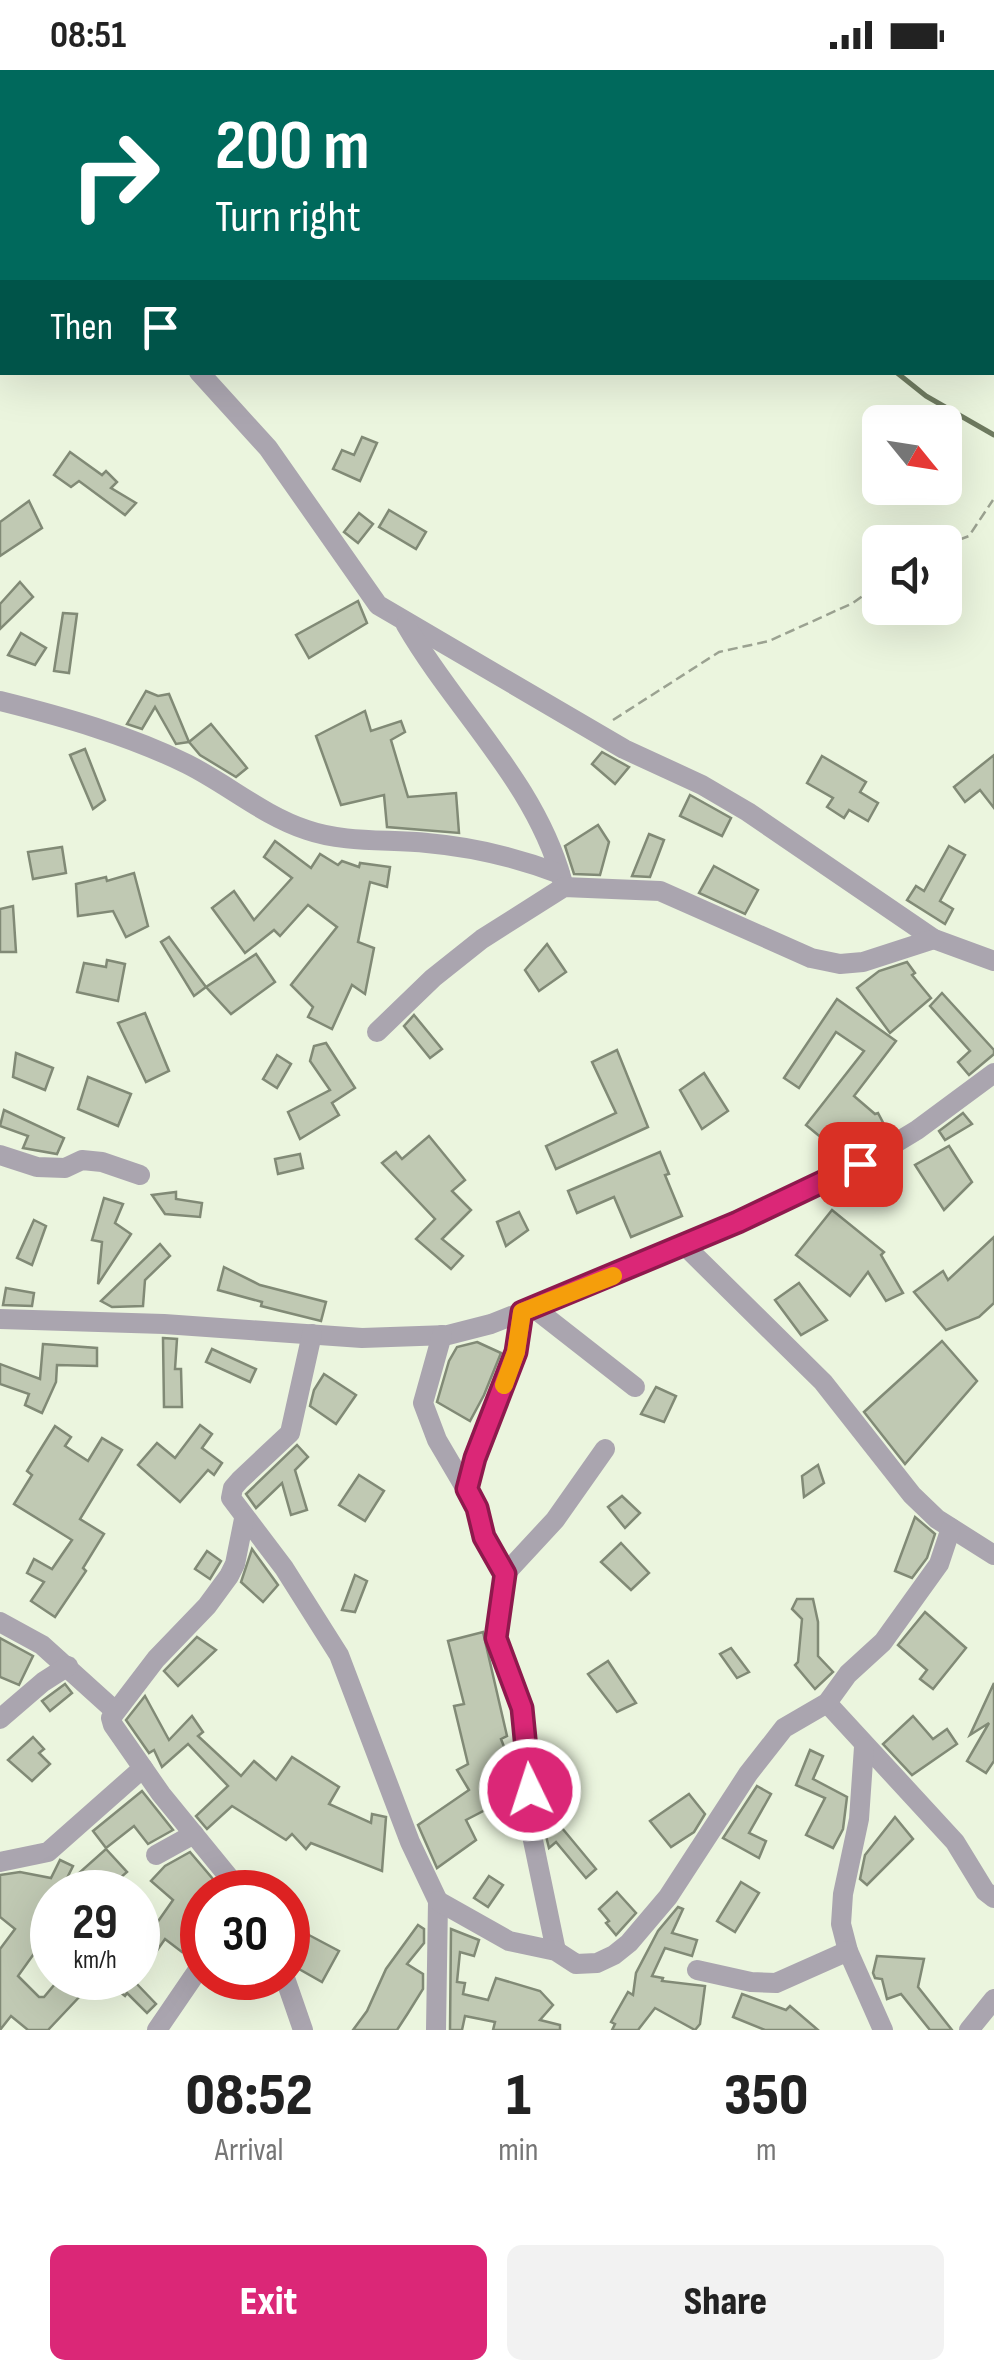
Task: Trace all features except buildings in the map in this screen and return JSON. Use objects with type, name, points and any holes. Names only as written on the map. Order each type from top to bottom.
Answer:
[{"type":"street","points":[[202,375],[280,463],[378,606],[596,732],[748,812],[934,939],[994,960]]},
{"type":"street","points":[[405,624],[428,662],[516,780],[562,880]]},
{"type":"street","points":[[0,701],[40,710],[137,743],[189,765],[272,817],[312,832],[432,843],[504,855],[562,880],[660,891],[811,958],[840,964],[877,958],[934,939]]},
{"type":"street","points":[[378,1032],[433,978],[562,880]]},
{"type":"street","points":[[0,1319],[377,1338],[442,1335],[491,1324],[738,1222],[860,1164],[917,1130],[994,1073]]},
{"type":"street","points":[[0,1155],[38,1168],[65,1168],[82,1160],[140,1175]]},
{"type":"street","points":[[683,1244],[823,1382],[912,1495],[951,1528],[994,1555]]},
{"type":"street","points":[[528,1310],[634,1387]]},
{"type":"street","points":[[467,1489],[528,1310]]},
{"type":"street","points":[[312,1334],[290,1433],[233,1488],[231,1498],[284,1568],[339,1654],[410,1842],[438,1900],[436,2030]]},
{"type":"street","points":[[442,1335],[422,1403],[436,1440],[477,1508],[484,1537],[505,1574]]},
{"type":"street","points":[[556,1951],[530,1826],[522,1708],[496,1638],[505,1574],[555,1520],[605,1449]]},
{"type":"street","points":[[223,1870],[113,1725],[114,1710],[229,1576],[244,1519]]},
{"type":"street","points":[[438,1900],[509,1941],[556,1951],[576,1964],[597,1963],[629,1943],[668,1897],[748,1774],[784,1728],[827,1703],[848,1674],[883,1642],[940,1564],[951,1528]]},
{"type":"street","points":[[0,1622],[42,1645],[114,1710]]},
{"type":"street","points":[[0,1719],[68,1666]]},
{"type":"street","points":[[827,1703],[946,1832],[985,1891],[994,1898]]},
{"type":"street","points":[[864,1747],[860,1819],[843,1894],[841,1924],[848,1951],[883,2030]]},
{"type":"street","points":[[0,1862],[48,1852],[143,1768]]},
{"type":"street","points":[[156,1855],[194,1834]]},
{"type":"street","points":[[697,1970],[776,1984],[848,1951]]},
{"type":"street","points":[[157,2030],[180,1996]]},
{"type":"street","points":[[292,2000],[302,2030]]},
{"type":"street","points":[[969,2030],[994,2000]]},
{"type":"path","points":[[962,539],[969,536],[993,500]]},
{"type":"path","points":[[596,732],[719,652],[769,641],[862,596]]},
{"type":"waterway","points":[[900,375],[926,396],[994,435]]},
{"type":"slow traffic","points":[[504,1385],[516,1352],[522,1312],[613,1276]]},
{"type":"route","points":[[530,1790],[522,1708],[496,1638],[505,1574],[484,1537],[477,1508],[467,1489],[516,1352],[522,1312],[738,1222],[860,1164]]}]
